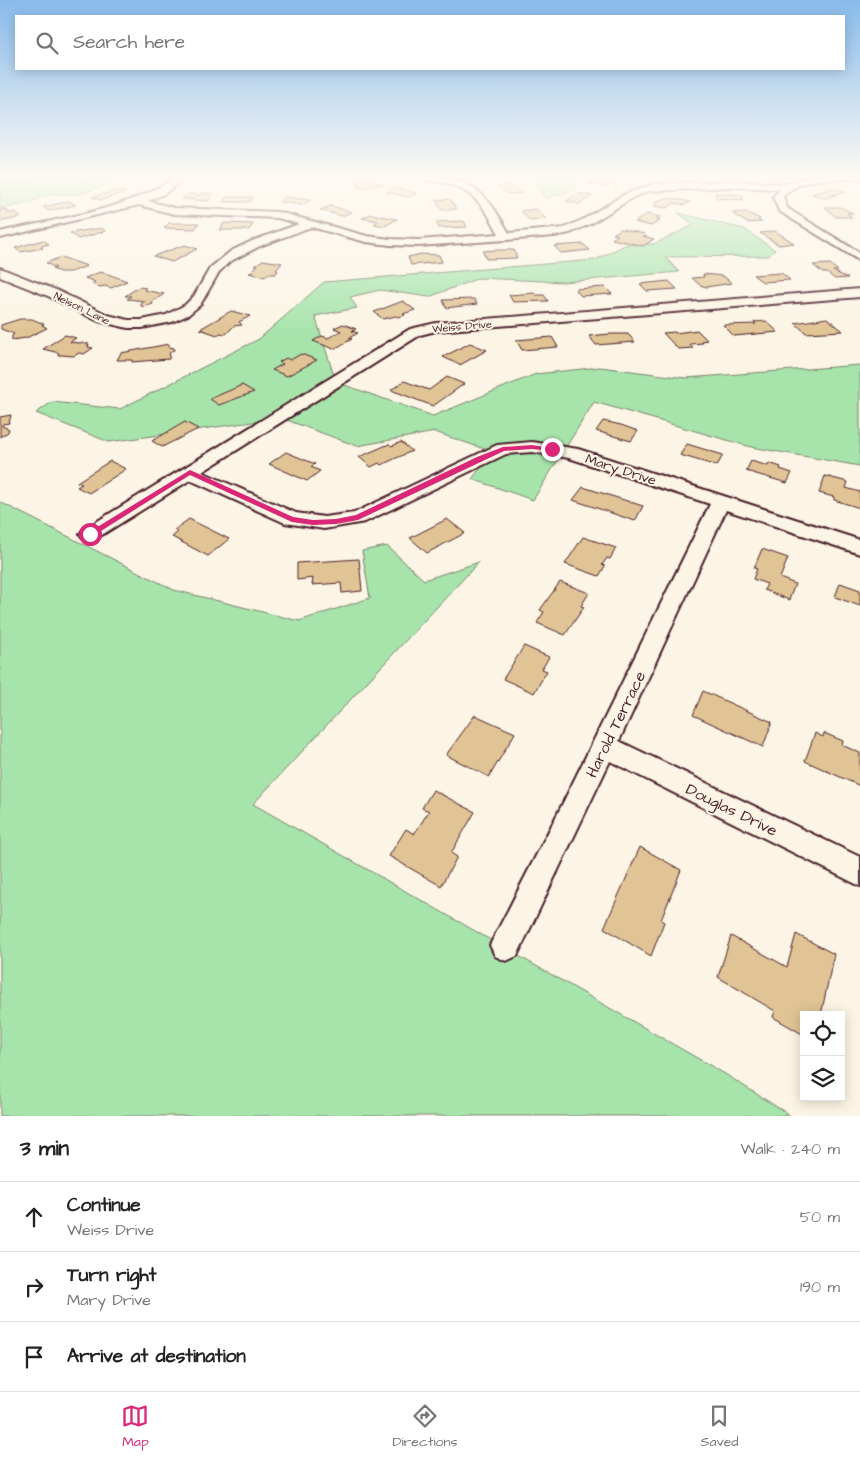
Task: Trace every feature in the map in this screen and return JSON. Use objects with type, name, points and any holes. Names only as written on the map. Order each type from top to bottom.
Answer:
[{"type":"street","points":[[0,235],[28,228]]},
{"type":"street","name":"Nelson Lane","points":[[0,272],[54,294],[110,322],[124,325],[149,324],[172,318],[189,309],[196,302],[214,270],[225,259],[252,246],[299,228]]},
{"type":"street","points":[[330,228],[366,238],[390,242],[418,242],[554,233],[577,228]]},
{"type":"street","points":[[501,228],[506,236]]},
{"type":"street","points":[[813,228],[860,258]]},
{"type":"street","name":"Weiss Drive","points":[[90,534],[399,341],[422,330],[446,326],[860,293]]},
{"type":"street","name":"Mary Drive","points":[[190,473],[292,519],[313,522],[336,522],[358,518],[479,458],[503,449],[532,447],[572,453],[860,547]]},
{"type":"street","name":"Harold Terrace","points":[[506,945],[721,501]]},
{"type":"street","name":"Douglas Drive","points":[[604,746],[860,872]]},
{"type":"green space","points":[[688,228],[740,228],[775,250],[769,256],[665,257],[679,272],[563,282],[479,278],[429,297],[380,290],[350,297],[357,308],[315,316],[336,382],[433,416],[536,374],[600,367],[686,378],[860,365],[860,466],[751,447],[594,402],[533,500],[472,479],[493,452],[435,432],[357,446],[281,418],[109,442],[36,413],[52,402],[120,409],[259,339],[324,282],[595,260],[625,245],[654,244]]},
{"type":"green space","points":[[0,502],[174,590],[299,621],[370,598],[362,551],[387,546],[424,580],[479,562],[253,804],[725,1074],[791,1116],[0,1116]]},
{"type":"building","points":[[101,228],[106,231],[78,239],[70,233]]},
{"type":"building","points":[[221,228],[250,228],[249,230],[220,230]]},
{"type":"building","points":[[621,229],[645,234],[643,236],[654,239],[643,246],[612,239],[618,235],[613,234]]},
{"type":"building","points":[[775,231],[794,243],[779,245],[760,233]]},
{"type":"building","points":[[43,240],[49,244],[41,246],[43,248],[20,252],[15,248]]},
{"type":"building","points":[[583,244],[590,250],[561,253],[554,246]]},
{"type":"building","points":[[185,245],[197,249],[172,262],[153,256]]},
{"type":"building","points":[[514,250],[517,258],[486,259],[483,251]]},
{"type":"building","points":[[421,254],[439,255],[442,262],[411,265],[408,257]]},
{"type":"building","points":[[61,257],[87,266],[71,272],[60,272],[52,269],[56,268],[46,263]]},
{"type":"building","points":[[263,260],[282,263],[275,274],[268,274],[265,277],[249,273],[254,271],[252,271],[258,265],[255,265]]},
{"type":"building","points":[[830,264],[838,271],[833,271],[848,278],[835,279],[813,265]]},
{"type":"building","points":[[100,272],[127,281],[111,288],[92,284],[95,282],[85,278]]},
{"type":"building","points":[[781,273],[790,280],[763,282],[753,275]]},
{"type":"building","points":[[703,274],[723,276],[732,283],[706,287],[700,285],[692,278],[704,277]]},
{"type":"building","points":[[669,281],[677,289],[647,291],[640,284]]},
{"type":"building","points":[[139,287],[146,288],[144,290],[164,294],[152,302],[153,304],[144,307],[141,304],[145,301],[127,299],[131,296],[125,296]]},
{"type":"building","points":[[605,287],[612,294],[581,296],[575,289]]},
{"type":"building","points":[[534,293],[536,295],[544,295],[548,301],[513,302],[509,295]]},
{"type":"building","points":[[474,299],[477,304],[446,308],[443,300]]},
{"type":"building","points":[[403,301],[415,310],[398,317],[383,319],[374,312]]},
{"type":"building","points":[[231,311],[250,316],[239,322],[242,325],[234,326],[226,334],[221,333],[217,335],[200,329]]},
{"type":"building","points":[[827,318],[843,331],[806,333],[795,323]]},
{"type":"building","points":[[20,319],[32,319],[44,324],[42,325],[47,328],[26,338],[12,340],[14,334],[1,329],[1,325]]},
{"type":"building","points":[[766,321],[778,332],[734,336],[723,325],[756,324],[754,322]]},
{"type":"building","points":[[343,324],[356,329],[352,331],[358,333],[349,338],[352,339],[334,349],[313,341],[322,336],[328,338],[341,331],[334,328]]},
{"type":"building","points":[[697,330],[707,340],[701,341],[703,343],[690,344],[693,348],[678,349],[663,333],[676,333]]},
{"type":"building","points":[[628,334],[635,342],[596,345],[589,336]]},
{"type":"building","points":[[65,335],[76,338],[70,342],[89,344],[88,347],[93,348],[84,354],[79,353],[74,356],[58,355],[59,353],[43,349]]},
{"type":"building","points":[[552,337],[558,347],[522,350],[516,340]]},
{"type":"building","points":[[470,343],[487,350],[460,365],[443,357]]},
{"type":"building","points":[[169,344],[169,347],[174,348],[174,350],[170,352],[169,359],[132,362],[132,360],[117,360],[121,353]]},
{"type":"building","points":[[301,354],[317,360],[287,376],[272,370],[283,364],[279,362],[286,358],[290,360]]},
{"type":"building","points":[[447,377],[464,384],[433,406],[391,390],[404,381],[429,390]]},
{"type":"building","points":[[242,385],[254,392],[219,405],[210,399]]},
{"type":"building","points":[[11,415],[9,423],[2,426],[9,429],[8,432],[0,437],[0,417]]},
{"type":"building","points":[[603,421],[638,431],[631,441],[596,431]]},
{"type":"building","points":[[185,422],[198,429],[162,447],[152,441]]},
{"type":"building","points":[[401,442],[412,451],[381,465],[379,463],[371,467],[359,457],[389,444],[392,446]]},
{"type":"building","points":[[687,444],[723,455],[717,466],[680,455]]},
{"type":"building","points":[[286,452],[315,464],[311,467],[320,471],[307,481],[269,464]]},
{"type":"building","points":[[110,461],[126,469],[89,493],[77,487],[82,484],[77,482]]},
{"type":"building","points":[[751,461],[768,466],[769,463],[792,473],[787,483],[746,471]]},
{"type":"building","points":[[825,476],[848,482],[846,488],[860,492],[860,508],[819,493]]},
{"type":"building","points":[[583,487],[643,506],[635,521],[573,500]]},
{"type":"building","points":[[189,519],[229,539],[208,556],[172,537],[178,532],[174,530]]},
{"type":"building","points":[[447,519],[465,533],[427,553],[410,538]]},
{"type":"building","points":[[583,537],[616,548],[610,559],[607,558],[602,565],[605,566],[599,576],[565,564]]},
{"type":"building","points":[[762,549],[788,558],[780,578],[795,584],[789,600],[764,590],[767,584],[753,579],[757,569],[754,568]]},
{"type":"building","points":[[359,559],[362,591],[342,593],[341,583],[312,585],[313,578],[297,580],[297,563]]},
{"type":"building","points":[[560,582],[589,593],[581,606],[584,607],[565,635],[537,623],[544,612],[540,610]]},
{"type":"building","points":[[840,583],[860,590],[860,606],[835,597]]},
{"type":"building","points":[[524,646],[549,657],[542,669],[547,671],[534,693],[503,679]]},
{"type":"building","points":[[703,691],[772,722],[763,747],[693,715]]},
{"type":"building","points":[[475,715],[515,733],[489,777],[446,755]]},
{"type":"building","points":[[815,733],[823,737],[824,733],[843,741],[842,745],[860,753],[860,786],[805,761]]},
{"type":"building","points":[[433,790],[475,812],[451,853],[457,857],[441,886],[389,856],[406,829],[414,834],[429,811],[422,808]]},
{"type":"building","points":[[640,847],[681,870],[661,920],[664,922],[651,956],[604,928]]},
{"type":"building","points":[[796,934],[834,954],[822,1011],[800,1011],[800,1033],[773,1017],[775,1011],[718,977],[731,936],[787,967]]},
{"type":"route","points":[[90,534],[190,473],[268,510],[292,519],[313,522],[336,522],[358,518],[479,458],[503,449],[532,447],[552,449]]}]
